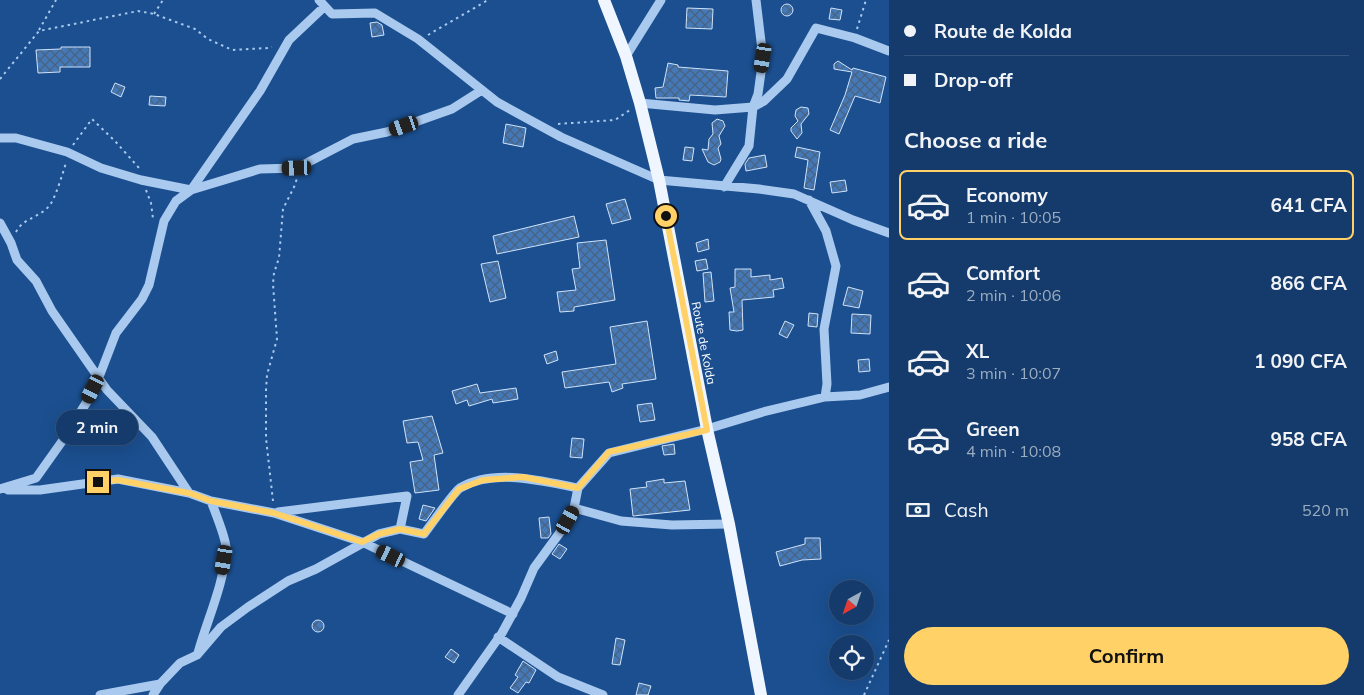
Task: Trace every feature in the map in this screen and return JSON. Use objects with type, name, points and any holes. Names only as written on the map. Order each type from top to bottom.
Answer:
[{"type":"main road","name":"Route de Kolda","points":[[604,0],[626,56],[659,180],[707,430],[729,524],[761,695]]},
{"type":"street","points":[[626,56],[661,0]]},
{"type":"street","points":[[724,187],[749,146],[753,107],[758,94],[763,58],[756,0]]},
{"type":"street","points":[[0,489],[36,478],[63,440],[88,400],[116,333],[142,299],[149,285],[164,221],[176,201],[191,190],[260,91],[288,40],[322,3],[332,14],[375,13],[418,39],[497,102],[562,137],[659,180],[794,194],[853,220],[889,233]]},
{"type":"street","points":[[640,104],[715,110],[753,107],[764,101],[787,79],[816,28],[855,38],[889,51]]},
{"type":"street","points":[[0,138],[16,138],[67,152],[101,168],[141,180],[191,190],[260,169],[297,168],[353,139],[387,132],[452,109],[482,90]]},
{"type":"street","points":[[809,199],[826,231],[836,266],[824,330],[827,384],[825,397]]},
{"type":"street","points":[[0,223],[11,243],[17,260],[36,281],[52,311],[107,390],[152,437],[189,493]]},
{"type":"street","points":[[458,695],[513,614],[534,568],[561,532],[574,508],[578,488],[609,452],[707,430],[763,412],[825,397],[860,395],[889,387]]},
{"type":"street","points":[[153,695],[160,684],[180,663],[197,655],[221,627],[248,607],[288,581],[316,569],[379,534],[400,529],[424,534],[459,489],[483,480],[523,477],[578,488]]},
{"type":"street","points":[[0,489],[40,490],[118,480],[189,493],[211,501],[274,513],[362,542],[513,614]]},
{"type":"street","points":[[274,513],[407,496],[400,529]]},
{"type":"street","points":[[197,655],[220,587],[226,547],[211,501]]},
{"type":"street","points":[[574,508],[621,521],[672,525],[729,524]]},
{"type":"street","points":[[498,637],[558,677],[602,695]]},
{"type":"street","points":[[100,695],[160,684]]},
{"type":"path","points":[[0,79],[39,31],[56,0]]},
{"type":"path","points":[[154,14],[163,0]]},
{"type":"path","points":[[418,39],[436,31],[488,0]]},
{"type":"path","points":[[855,38],[866,0]]},
{"type":"path","points":[[39,31],[138,11],[154,14],[195,29],[208,39],[232,50],[268,48],[288,40]]},
{"type":"path","points":[[540,125],[615,120],[640,104]]},
{"type":"path","points":[[11,243],[20,224],[35,217],[50,206],[68,160],[67,152],[92,119],[143,172],[141,180],[151,203],[153,222]]},
{"type":"path","points":[[274,513],[266,438],[267,375],[277,339],[273,284],[279,258],[283,209],[295,185],[297,168]]},
{"type":"path","points":[[864,695],[889,640]]},
{"type":"building","points":[[785,4],[789,4],[793,10],[789,16],[785,16],[781,12],[781,8]]},
{"type":"building","points":[[687,8],[713,9],[712,29],[686,28]]},
{"type":"building","points":[[831,8],[842,10],[840,20],[829,19]]},
{"type":"building","points":[[377,22],[382,25],[384,35],[372,37],[370,23]]},
{"type":"building","points":[[61,47],[90,47],[90,67],[60,67],[60,72],[38,73],[36,50],[61,49]]},
{"type":"building","points":[[838,61],[852,70],[853,68],[886,77],[880,103],[855,96],[839,134],[830,130],[845,95],[852,72],[834,69],[834,64]]},
{"type":"building","points":[[668,63],[678,65],[678,67],[728,71],[726,97],[690,95],[689,101],[679,100],[679,98],[656,98],[655,88],[663,87]]},
{"type":"building","points":[[115,83],[125,87],[121,97],[111,92]]},
{"type":"building","points":[[150,96],[166,97],[165,106],[149,105]]},
{"type":"building","points":[[801,107],[808,108],[809,114],[801,124],[802,133],[797,139],[791,128],[798,121],[795,116],[796,110]]},
{"type":"building","points":[[717,119],[723,121],[725,126],[719,136],[721,144],[718,148],[721,159],[720,162],[714,165],[708,162],[702,149],[708,150],[709,139],[713,134],[712,123]]},
{"type":"building","points":[[506,124],[526,128],[523,147],[503,143]]},
{"type":"building","points":[[685,147],[694,148],[692,161],[683,160]]},
{"type":"building","points":[[797,147],[820,152],[814,190],[804,188],[808,160],[795,157]]},
{"type":"building","points":[[765,155],[767,167],[746,171],[745,164],[749,158]]},
{"type":"building","points":[[845,180],[847,191],[832,193],[830,182]]},
{"type":"building","points":[[625,199],[631,219],[612,224],[606,204]]},
{"type":"building","points":[[574,216],[579,237],[497,254],[493,236]]},
{"type":"building","points":[[708,239],[709,249],[698,252],[696,243]]},
{"type":"building","points":[[606,240],[615,300],[574,307],[574,311],[560,312],[557,292],[576,290],[572,269],[580,268],[577,243]]},
{"type":"building","points":[[706,259],[708,269],[697,271],[695,261]]},
{"type":"building","points":[[498,261],[506,298],[490,302],[481,264]]},
{"type":"building","points":[[735,269],[751,269],[751,277],[770,275],[770,280],[782,278],[784,288],[773,290],[774,297],[742,300],[743,330],[737,331],[730,330],[729,312],[734,312],[730,288],[735,287]]},
{"type":"building","points":[[711,272],[714,301],[705,302],[703,273]]},
{"type":"building","points":[[848,287],[863,291],[859,308],[843,305]]},
{"type":"building","points":[[809,313],[818,314],[817,327],[808,326]]},
{"type":"building","points":[[852,314],[871,315],[870,334],[851,333]]},
{"type":"building","points":[[647,321],[656,379],[622,384],[623,388],[612,392],[609,382],[565,388],[562,372],[616,364],[610,327]]},
{"type":"building","points":[[785,321],[794,325],[787,338],[779,334]]},
{"type":"building","points":[[556,351],[558,360],[547,364],[544,355]]},
{"type":"building","points":[[869,359],[870,371],[859,372],[858,360]]},
{"type":"building","points":[[477,384],[480,393],[516,388],[518,399],[493,403],[492,399],[469,406],[467,400],[456,404],[452,391]]},
{"type":"building","points":[[652,403],[655,420],[640,422],[637,405]]},
{"type":"building","points":[[432,416],[443,453],[434,455],[439,490],[415,493],[410,462],[423,460],[418,442],[407,443],[403,421]]},
{"type":"building","points":[[572,438],[584,439],[582,458],[570,457]]},
{"type":"building","points":[[674,444],[675,454],[664,455],[662,446]]},
{"type":"building","points":[[664,479],[664,483],[685,481],[690,510],[633,516],[630,489],[647,487],[646,482]]},
{"type":"building","points":[[423,505],[435,508],[426,521],[419,519]]},
{"type":"building","points":[[549,517],[551,534],[548,538],[541,538],[539,518]]},
{"type":"building","points":[[805,538],[820,538],[821,559],[802,560],[780,566],[776,552],[805,544]]},
{"type":"building","points":[[559,544],[567,549],[560,559],[552,554]]},
{"type":"building","points":[[316,620],[320,620],[324,626],[320,632],[316,632],[312,628],[312,624]]},
{"type":"building","points":[[616,638],[625,640],[620,665],[612,664]]},
{"type":"building","points":[[451,649],[459,655],[454,663],[445,657]]},
{"type":"building","points":[[523,661],[536,670],[529,683],[526,682],[518,693],[510,688],[518,677],[515,675]]},
{"type":"building","points":[[639,683],[651,686],[648,695],[636,695]]},
{"type":"route","points":[[98,482],[118,480],[189,493],[211,501],[274,513],[362,542],[379,534],[400,529],[424,534],[459,489],[483,480],[523,477],[578,488],[609,452],[707,430],[666,216]]}]
